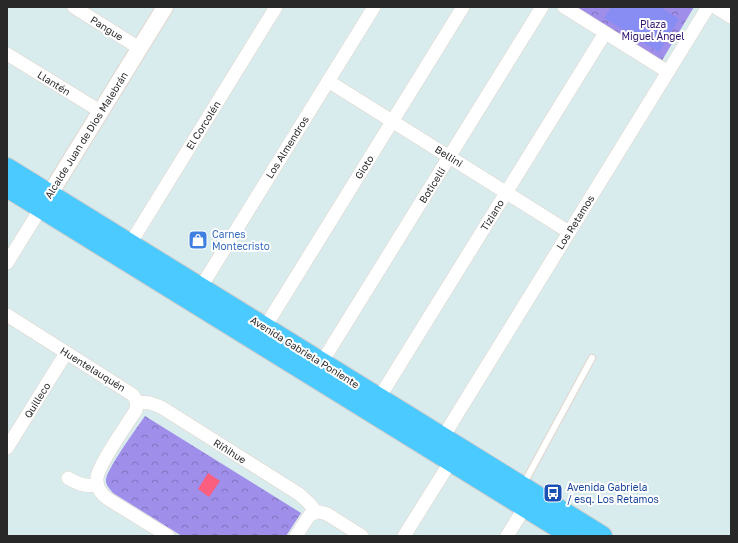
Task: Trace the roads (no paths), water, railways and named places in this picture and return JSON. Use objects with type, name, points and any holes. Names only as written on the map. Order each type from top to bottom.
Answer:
[{"type":"main road","name":"Avenida Gabriela Poniente","points":[[7,168],[45,201],[451,461],[572,536]]},
{"type":"main road","name":"Avenida Gabriela Poniente","points":[[7,187],[45,201],[130,244],[602,536]]},
{"type":"street","name":"Pangue","points":[[74,7],[140,48]]},
{"type":"street","name":"Alcalde Juan de Dios Malebrán","points":[[7,263],[165,7]]},
{"type":"street","name":"El Corcolén","points":[[130,244],[276,7]]},
{"type":"street","name":"Los Almendros","points":[[201,287],[374,7]]},
{"type":"street","name":"Gioto","points":[[265,327],[464,7]]},
{"type":"street","name":"Boticelli","points":[[322,362],[542,7]]},
{"type":"street","points":[[564,7],[668,72]]},
{"type":"street","name":"Los Retamos","points":[[443,437],[708,7]]},
{"type":"street","points":[[715,7],[731,17]]},
{"type":"street","name":"Tiziano","points":[[379,398],[605,32]]},
{"type":"street","name":"Llantén","points":[[7,54],[100,111]]},
{"type":"street","name":"Bellini","points":[[328,81],[569,232]]},
{"type":"street","name":"Huentelauquén","points":[[7,315],[134,395],[137,402]]},
{"type":"street","name":"Quilleco","points":[[7,448],[66,352]]},
{"type":"street","points":[[137,402],[136,410],[98,472],[96,478],[97,485],[103,495],[108,499],[168,536]]},
{"type":"street","name":"Riñihue","points":[[137,402],[155,405],[167,412],[299,494],[316,512]]},
{"type":"street","points":[[404,536],[451,461]]},
{"type":"street","points":[[68,478],[80,484],[91,486],[97,485]]},
{"type":"street","points":[[507,536],[525,507]]},
{"type":"street","points":[[296,536],[309,516],[316,512],[327,514],[362,536]]},
{"type":"lane","points":[[522,486],[592,358]]},
{"type":"place","name":"Carnes Montecristo","points":[[198,240]]},
{"type":"place","name":"Avenida Gabriela / esq. Los Retamos","points":[[553,493]]},
{"type":"park label","name":"Plaza Miguel Ángel","points":[[653,30]]}]
